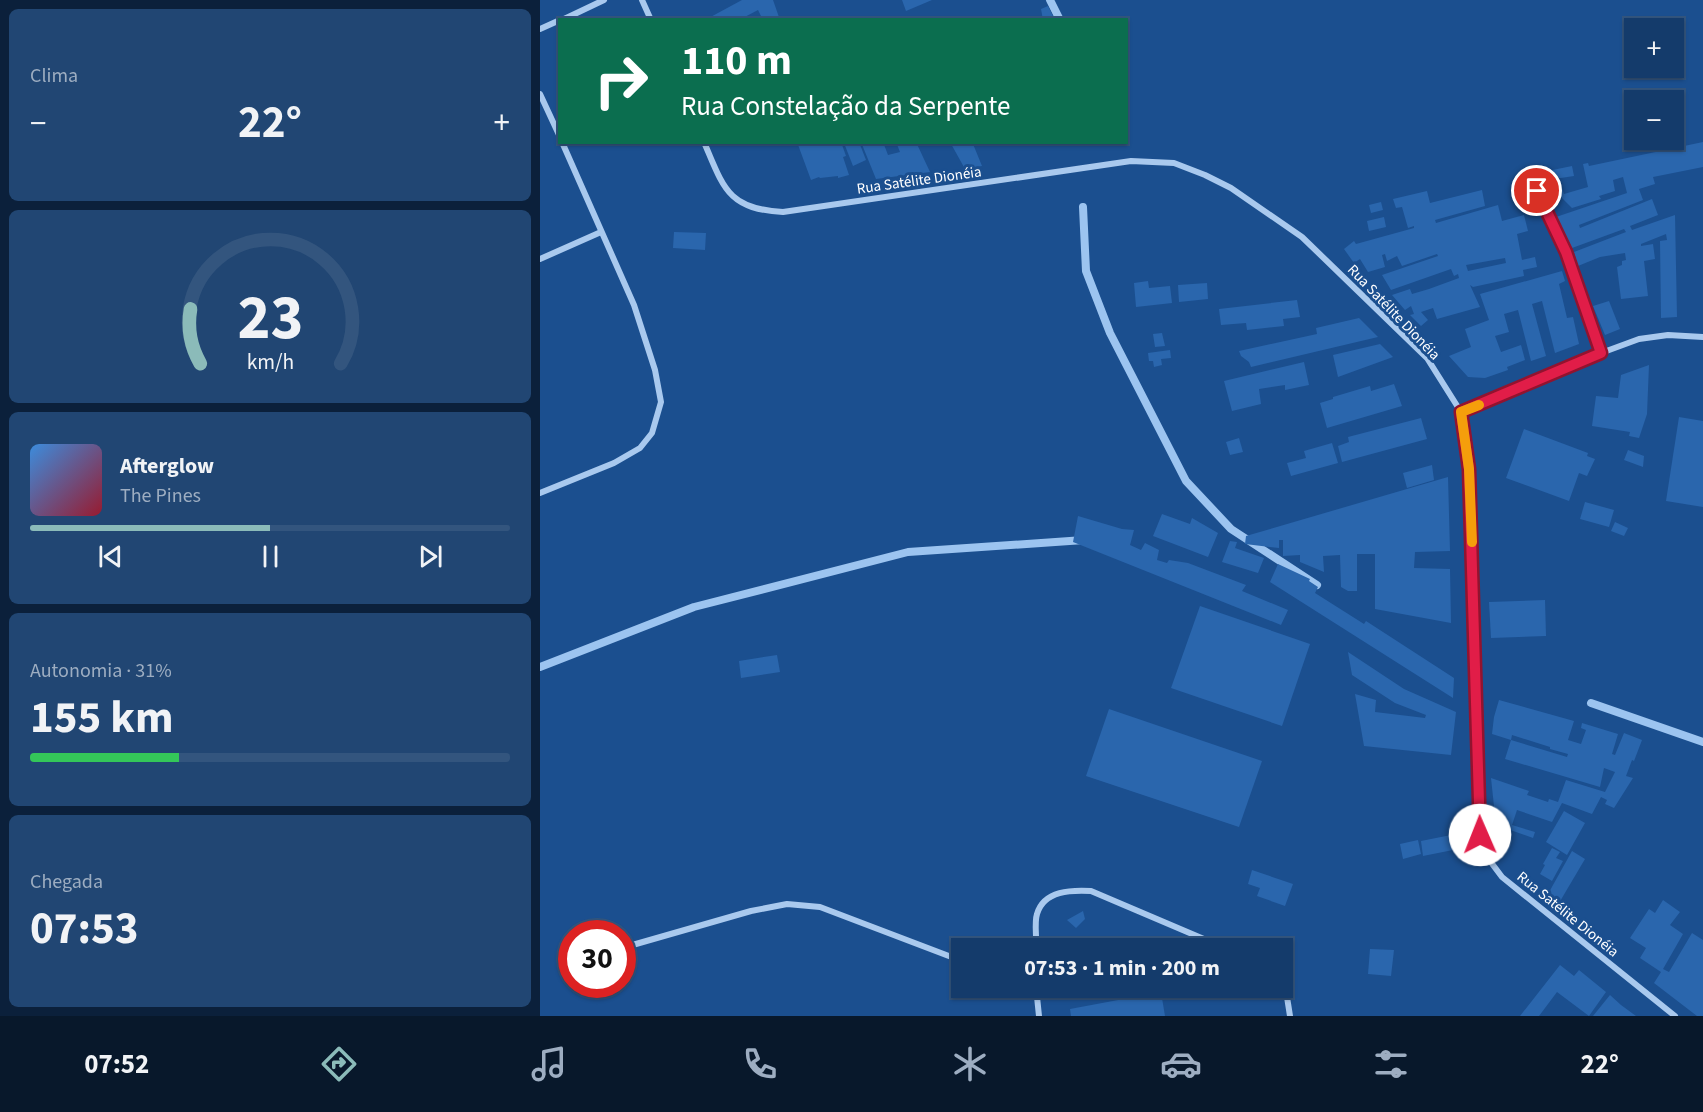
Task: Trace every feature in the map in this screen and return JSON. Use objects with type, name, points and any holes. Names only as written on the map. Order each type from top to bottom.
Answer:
[{"type":"street","points":[[565,18],[604,0]]},
{"type":"street","points":[[642,0],[650,18]]},
{"type":"street","points":[[540,29],[558,21]]},
{"type":"street","points":[[540,94],[558,133]]},
{"type":"street","points":[[540,493],[614,463],[640,448],[652,433],[660,402],[649,348],[634,305],[563,144]]},
{"type":"street","name":"Rua Satélite Dionéia","points":[[705,144],[721,181],[739,203],[760,211],[783,212],[1131,161],[1174,163],[1231,188],[1302,237],[1427,358],[1461,412],[1469,469],[1480,835],[1487,857],[1502,877],[1675,1016]]},
{"type":"street","points":[[1537,191],[1566,252],[1601,353]]},
{"type":"street","points":[[540,259],[602,232]]},
{"type":"street","points":[[1461,412],[1640,339],[1668,334],[1703,337]]},
{"type":"street","points":[[1036,938],[1037,914],[1045,900],[1058,893],[1073,890],[1091,891],[1201,938]]},
{"type":"street","points":[[636,944],[752,911],[787,904],[820,907],[951,957]]},
{"type":"street","points":[[1037,998],[1039,1016]]},
{"type":"street","points":[[1287,998],[1290,1016]]},
{"type":"building","points":[[742,0],[773,0],[779,18],[762,18],[758,10],[743,18],[709,18]]},
{"type":"building","points":[[902,0],[932,0],[906,11]]},
{"type":"building","points":[[1048,6],[1053,16],[1043,18],[1041,9]]},
{"type":"building","points":[[1703,142],[1703,167],[1653,177],[1655,184],[1639,189],[1643,200],[1579,225],[1580,228],[1652,199],[1658,215],[1630,226],[1632,230],[1675,215],[1677,317],[1661,318],[1660,241],[1667,240],[1666,234],[1641,244],[1641,246],[1653,244],[1655,259],[1644,261],[1648,296],[1621,299],[1617,267],[1626,260],[1625,253],[1600,257],[1578,266],[1574,252],[1626,232],[1624,229],[1572,248],[1556,217],[1627,193],[1623,177],[1613,180],[1615,191],[1599,196],[1601,199],[1572,208],[1560,196],[1548,199],[1544,189],[1561,185],[1564,194],[1588,187],[1583,164],[1588,163],[1589,166],[1665,150],[1684,150],[1684,146]]},
{"type":"building","points":[[798,144],[842,144],[849,175],[838,178],[838,176],[819,177],[811,180]]},
{"type":"building","points":[[844,144],[860,144],[866,160],[853,166]]},
{"type":"building","points":[[862,144],[884,144],[888,155],[900,152],[897,144],[917,144],[930,172],[876,179]]},
{"type":"building","points":[[951,144],[973,144],[982,166],[965,169]]},
{"type":"building","points":[[1572,166],[1574,176],[1541,181],[1538,173]]},
{"type":"building","points":[[1482,190],[1485,206],[1435,220],[1436,223],[1498,205],[1502,221],[1524,215],[1528,231],[1517,234],[1522,260],[1535,257],[1537,267],[1523,270],[1524,276],[1473,287],[1470,285],[1480,307],[1437,319],[1433,308],[1421,312],[1428,320],[1421,326],[1410,315],[1414,314],[1411,306],[1405,310],[1392,295],[1410,289],[1412,294],[1429,289],[1459,278],[1458,274],[1454,276],[1451,269],[1391,290],[1382,275],[1438,256],[1437,254],[1402,266],[1397,256],[1387,261],[1385,254],[1382,255],[1385,267],[1368,272],[1360,259],[1354,263],[1344,249],[1354,241],[1356,244],[1414,228],[1414,226],[1408,228],[1402,207],[1396,208],[1393,199],[1427,191],[1430,203]],"holes":[[[1505,258],[1506,263],[1468,271],[1466,265]]]},
{"type":"building","points":[[1381,202],[1383,210],[1371,213],[1369,205]]},
{"type":"building","points":[[1384,217],[1386,227],[1369,231],[1367,221]]},
{"type":"building","points":[[674,232],[706,233],[705,250],[673,248]]},
{"type":"building","points":[[1562,271],[1565,281],[1559,284],[1567,318],[1573,317],[1579,344],[1555,353],[1542,301],[1532,304],[1546,356],[1531,361],[1518,310],[1504,314],[1509,332],[1495,336],[1501,352],[1521,345],[1525,360],[1507,367],[1508,370],[1485,378],[1468,377],[1449,356],[1471,347],[1465,329],[1489,320],[1480,294]]},
{"type":"building","points":[[1148,281],[1149,288],[1170,286],[1172,303],[1136,307],[1134,283]]},
{"type":"building","points":[[1207,283],[1208,299],[1179,302],[1178,285]]},
{"type":"building","points":[[1297,300],[1300,317],[1283,319],[1284,326],[1247,330],[1246,323],[1221,325],[1219,309]]},
{"type":"building","points":[[1609,301],[1620,329],[1605,335],[1593,306]]},
{"type":"building","points":[[1359,318],[1378,337],[1251,367],[1239,351],[1317,334],[1316,328]]},
{"type":"building","points":[[1162,333],[1165,346],[1155,347],[1153,334]]},
{"type":"building","points":[[1380,344],[1393,357],[1338,377],[1333,355]]},
{"type":"building","points":[[1170,350],[1171,358],[1161,359],[1162,365],[1154,367],[1153,361],[1149,361],[1148,353]]},
{"type":"building","points":[[1304,362],[1309,385],[1285,390],[1285,385],[1259,389],[1261,404],[1232,411],[1224,381]]},
{"type":"building","points":[[1649,365],[1647,414],[1639,438],[1629,436],[1630,432],[1592,426],[1596,396],[1618,398],[1621,375]]},
{"type":"building","points":[[1394,384],[1402,406],[1327,428],[1320,403],[1370,386],[1371,391]]},
{"type":"building","points":[[1679,417],[1703,421],[1703,507],[1666,501]]},
{"type":"building","points":[[1421,418],[1427,439],[1342,462],[1338,446],[1349,442],[1348,437]]},
{"type":"building","points":[[1524,429],[1588,453],[1587,456],[1595,459],[1587,476],[1579,473],[1569,501],[1506,478]]},
{"type":"building","points":[[1239,438],[1243,452],[1230,455],[1226,442]]},
{"type":"building","points":[[1332,443],[1338,463],[1291,476],[1287,463],[1306,458],[1304,451]]},
{"type":"building","points":[[1628,450],[1644,456],[1643,467],[1624,460]]},
{"type":"building","points":[[1432,465],[1434,480],[1407,488],[1403,473]]},
{"type":"building","points":[[1448,477],[1450,551],[1415,552],[1414,568],[1450,569],[1451,623],[1375,609],[1375,554],[1357,554],[1357,591],[1348,591],[1341,587],[1340,555],[1323,556],[1324,572],[1300,562],[1300,555],[1283,556],[1283,540],[1279,540],[1279,548],[1245,544],[1246,536]]},
{"type":"building","points":[[1585,502],[1614,510],[1609,527],[1580,519]]},
{"type":"building","points":[[1162,514],[1190,524],[1192,518],[1218,533],[1208,557],[1153,536]]},
{"type":"building","points":[[1078,516],[1122,529],[1134,530],[1130,545],[1141,550],[1145,543],[1159,550],[1157,560],[1167,563],[1169,560],[1188,563],[1246,585],[1242,591],[1288,610],[1281,625],[1073,542]]},
{"type":"building","points":[[1615,522],[1628,528],[1624,536],[1611,531]]},
{"type":"building","points":[[1230,541],[1237,542],[1235,548],[1264,558],[1258,573],[1222,562]]},
{"type":"building","points":[[1278,564],[1310,579],[1309,581],[1318,587],[1315,593],[1364,624],[1366,621],[1454,678],[1453,698],[1270,582]]},
{"type":"building","points":[[1545,600],[1546,636],[1491,638],[1489,602]]},
{"type":"building","points":[[1200,606],[1310,644],[1282,726],[1171,688]]},
{"type":"building","points":[[1348,652],[1404,689],[1456,712],[1451,755],[1364,746],[1355,694],[1376,700],[1375,712],[1425,718],[1426,715],[1395,703],[1352,675]]},
{"type":"building","points":[[777,655],[780,672],[741,678],[739,661]]},
{"type":"building","points":[[1499,700],[1574,721],[1568,740],[1581,744],[1586,730],[1581,728],[1582,723],[1618,734],[1612,754],[1615,755],[1624,733],[1642,740],[1626,776],[1633,778],[1614,808],[1605,804],[1607,800],[1601,797],[1592,814],[1562,803],[1552,822],[1517,810],[1512,825],[1535,832],[1533,838],[1496,825],[1491,778],[1529,791],[1527,795],[1548,802],[1549,799],[1558,802],[1566,780],[1605,792],[1615,772],[1604,768],[1600,787],[1505,759],[1511,740],[1492,734]],"holes":[[[1512,735],[1568,754],[1567,757],[1511,740]]]},
{"type":"building","points":[[1109,709],[1262,761],[1239,827],[1086,776]]},
{"type":"building","points":[[1564,811],[1585,823],[1567,855],[1546,842]]},
{"type":"building","points":[[1451,835],[1453,850],[1423,856],[1421,841]]},
{"type":"building","points":[[1418,840],[1421,854],[1403,859],[1400,844]]},
{"type":"building","points":[[1552,848],[1560,852],[1556,858],[1563,861],[1552,881],[1540,874]]},
{"type":"building","points":[[1572,851],[1585,859],[1559,903],[1548,894]]},
{"type":"building","points":[[1252,870],[1293,884],[1285,906],[1257,896],[1260,888],[1248,884]]},
{"type":"building","points":[[1663,900],[1680,912],[1670,925],[1683,934],[1663,969],[1669,972],[1692,933],[1703,940],[1703,1016],[1697,1016],[1654,983],[1661,972],[1640,958],[1646,948],[1630,938],[1649,909],[1655,913]]},
{"type":"building","points":[[1083,911],[1085,919],[1076,928],[1067,920]]},
{"type":"building","points":[[1370,949],[1394,950],[1391,976],[1368,974]]},
{"type":"building","points":[[1560,965],[1574,976],[1579,970],[1606,992],[1589,1016],[1557,992],[1539,1016],[1520,1016]]},
{"type":"building","points":[[1610,995],[1621,1005],[1636,1016],[1593,1016]]},
{"type":"building","points":[[1129,998],[1162,998],[1165,1016],[1071,1016],[1070,1009]]},
{"type":"waterway","points":[[1050,0],[1059,18]]},
{"type":"waterway","points":[[1083,207],[1086,271],[1110,333],[1186,481],[1231,529],[1317,585]]},
{"type":"waterway","points":[[540,667],[694,607],[908,552],[1084,540]]},
{"type":"waterway","points":[[1591,703],[1703,742]]},
{"type":"slow traffic","points":[[1472,542],[1469,469],[1461,412],[1479,405]]},
{"type":"route","points":[[1480,835],[1469,469],[1461,412],[1601,353],[1566,252],[1537,191]]}]
